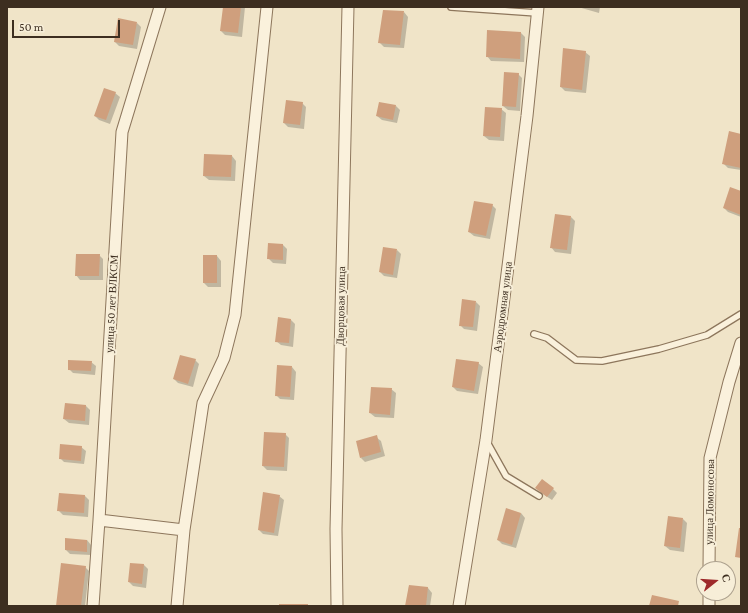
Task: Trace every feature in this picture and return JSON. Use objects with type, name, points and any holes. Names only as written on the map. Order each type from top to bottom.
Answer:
[{"type":"street","name":"улица 50 лет ВЛКСМ","points":[[93,606],[122,132],[160,7]]},
{"type":"street","points":[[177,606],[184,530],[203,403],[224,358],[235,315],[267,7]]},
{"type":"street","name":"Дворцовая улица","points":[[336,606],[336,528],[348,7]]},
{"type":"street","name":"Аэродромная улица","points":[[459,606],[486,440],[527,116],[537,10]]},
{"type":"street","name":"улица Ломоносова","points":[[709,561],[710,458],[729,382],[741,343]]},
{"type":"street","points":[[99,520],[184,530]]},
{"type":"lane","points":[[451,7],[537,10]]},
{"type":"lane","points":[[534,334],[547,338],[576,360],[602,362],[659,349],[707,334],[741,314]]},
{"type":"lane","points":[[486,440],[506,476],[539,496]]},
{"type":"building","points":[[223,7],[241,7],[238,33],[220,31]]},
{"type":"building","points":[[383,10],[404,11],[400,45],[378,43]]},
{"type":"building","points":[[118,18],[137,22],[133,45],[114,42]]},
{"type":"building","points":[[487,30],[521,32],[520,59],[486,57]]},
{"type":"building","points":[[563,48],[586,51],[582,90],[560,87]]},
{"type":"building","points":[[504,72],[519,73],[516,107],[502,106]]},
{"type":"building","points":[[104,88],[116,92],[106,120],[94,116]]},
{"type":"building","points":[[286,100],[303,102],[300,125],[283,123]]},
{"type":"building","points":[[379,102],[396,105],[393,120],[376,116]]},
{"type":"building","points":[[485,107],[502,108],[500,137],[483,136]]},
{"type":"building","points":[[729,131],[741,134],[741,168],[722,164]]},
{"type":"building","points":[[204,154],[232,155],[231,177],[203,176]]},
{"type":"building","points":[[730,187],[741,191],[741,215],[723,208]]},
{"type":"building","points":[[474,201],[493,204],[486,236],[468,232]]},
{"type":"building","points":[[555,214],[571,216],[567,250],[550,248]]},
{"type":"building","points":[[268,243],[283,244],[283,260],[267,259]]},
{"type":"building","points":[[383,247],[397,249],[393,275],[379,272]]},
{"type":"building","points":[[76,254],[100,254],[99,276],[75,276]]},
{"type":"building","points":[[203,255],[217,255],[217,283],[203,283]]},
{"type":"building","points":[[462,299],[476,301],[473,327],[459,326]]},
{"type":"building","points":[[278,317],[291,319],[289,343],[275,342]]},
{"type":"building","points":[[180,355],[196,359],[188,384],[173,379]]},
{"type":"building","points":[[456,359],[479,362],[474,391],[452,387]]},
{"type":"building","points":[[68,360],[92,361],[91,371],[68,370]]},
{"type":"building","points":[[277,365],[292,366],[290,397],[275,396]]},
{"type":"building","points":[[371,387],[392,388],[390,415],[369,413]]},
{"type":"building","points":[[65,403],[86,405],[85,421],[63,419]]},
{"type":"building","points":[[264,432],[286,433],[284,467],[262,466]]},
{"type":"building","points":[[377,435],[381,452],[360,458],[356,441]]},
{"type":"building","points":[[60,444],[82,446],[81,461],[59,459]]},
{"type":"building","points":[[542,479],[554,488],[547,497],[535,488]]},
{"type":"building","points":[[263,492],[280,495],[274,533],[258,530]]},
{"type":"building","points":[[59,493],[85,495],[84,513],[57,511]]},
{"type":"building","points":[[506,508],[521,513],[512,545],[497,540]]},
{"type":"building","points":[[668,516],[683,518],[680,548],[664,546]]},
{"type":"building","points":[[739,528],[741,528],[741,558],[735,557]]},
{"type":"building","points":[[65,538],[87,540],[87,552],[65,550]]},
{"type":"building","points":[[61,563],[86,566],[81,606],[56,606]]},
{"type":"building","points":[[130,563],[144,564],[142,584],[128,582]]},
{"type":"building","points":[[409,585],[428,587],[426,606],[405,606]]},
{"type":"building","points":[[652,595],[679,601],[678,606],[649,606]]},
{"type":"building","points":[[279,604],[308,604],[308,606],[279,606]]}]
